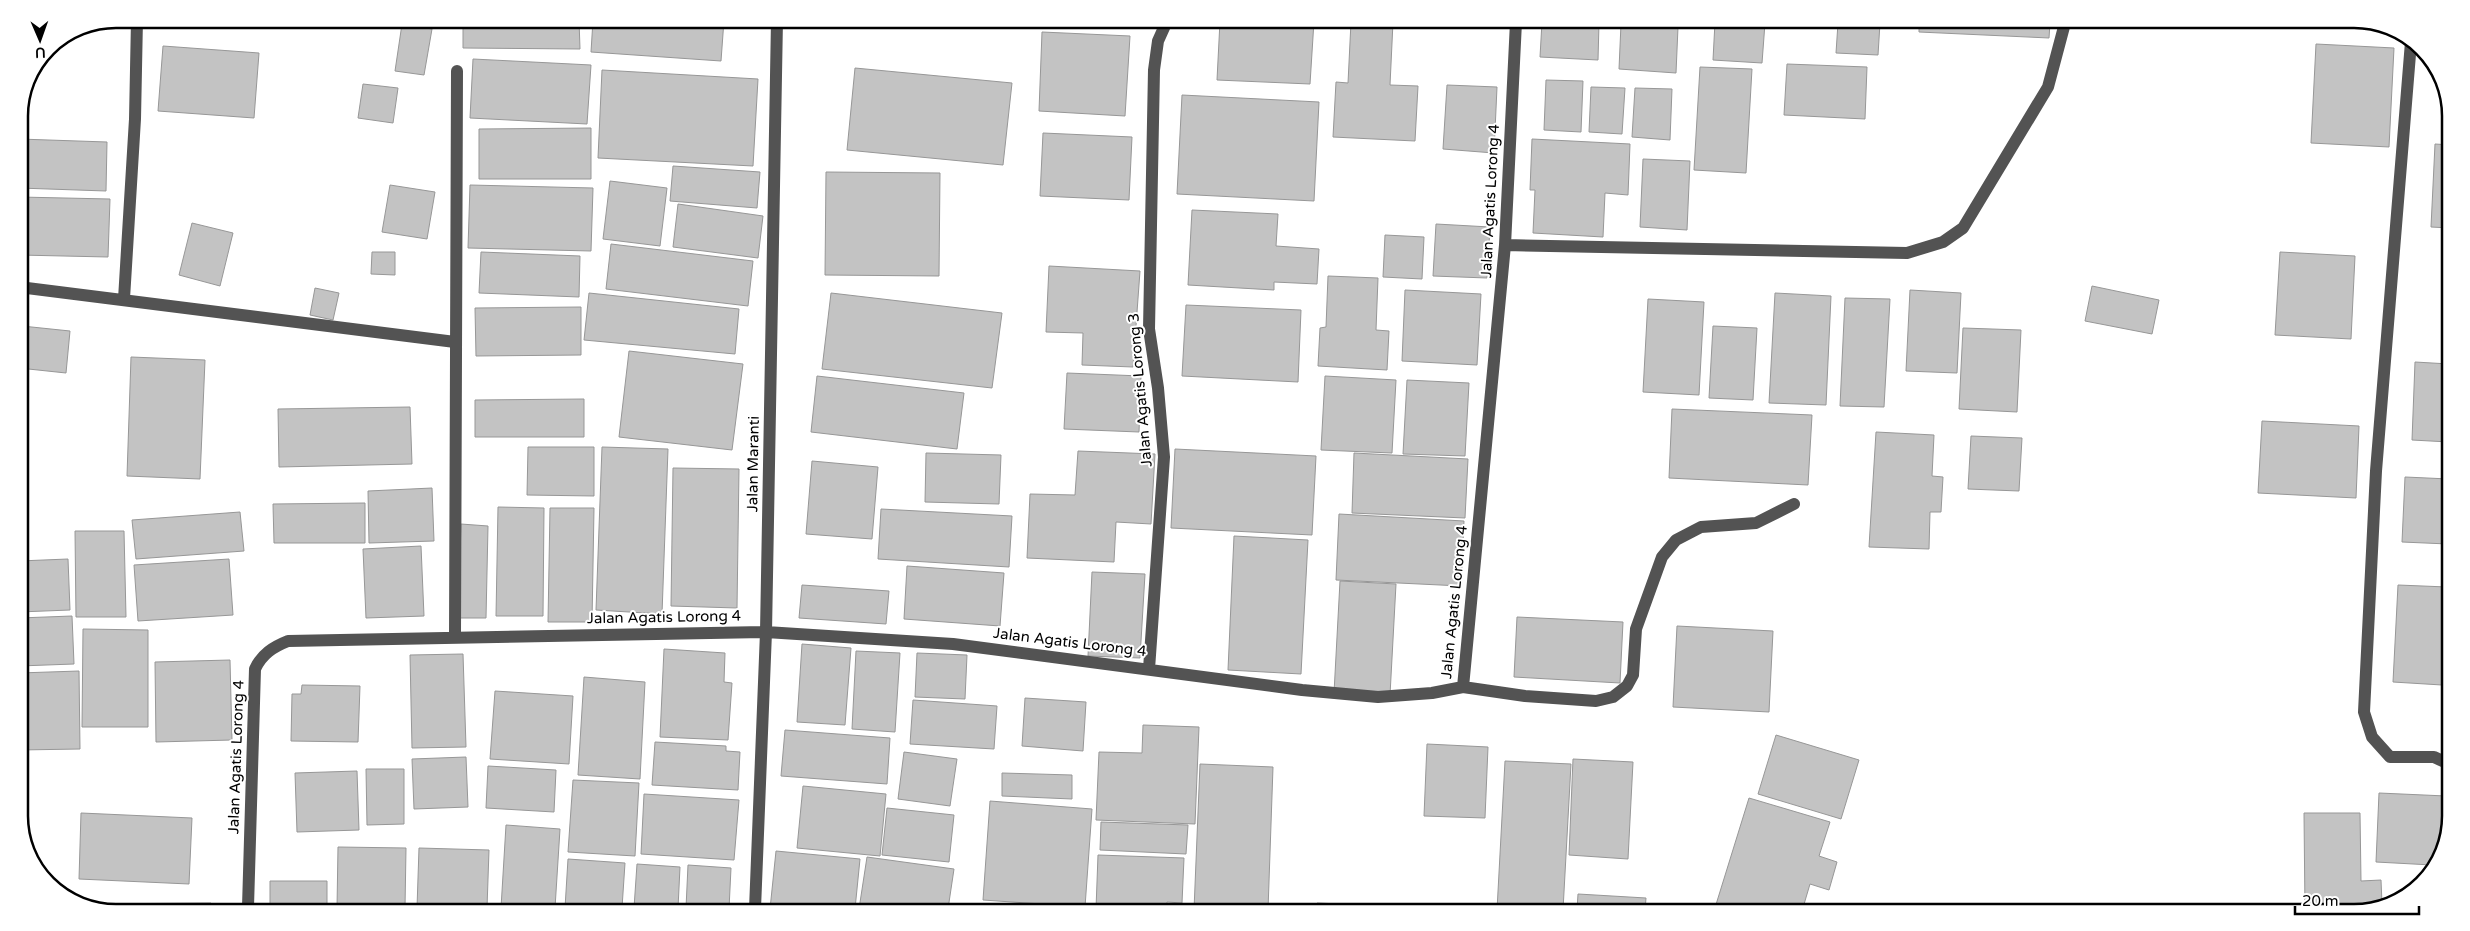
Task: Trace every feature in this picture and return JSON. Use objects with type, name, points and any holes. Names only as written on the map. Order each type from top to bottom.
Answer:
[{"type":"street","points":[[124,299],[135,119],[137,28]]},
{"type":"street","name":"Jalan Maranti","points":[[755,904],[766,632],[777,28]]},
{"type":"street","name":"Jalan Agatis Lorong 3","points":[[1149,669],[1164,457],[1158,388],[1149,329],[1154,70],[1158,41],[1164,28]]},
{"type":"street","name":"Jalan Agatis Lorong 4","points":[[248,904],[253,684],[255,669],[259,659],[269,651],[288,641],[766,632],[953,644],[1302,690],[1378,697],[1432,693],[1463,687],[1505,245],[1516,28]]},
{"type":"street","points":[[1505,245],[1907,253],[1943,242],[1962,228],[2048,87],[2064,28]]},
{"type":"street","points":[[2411,48],[2376,471],[2364,712],[2372,737],[2390,757],[2434,757],[2442,761]]},
{"type":"street","points":[[455,637],[457,71]]},
{"type":"street","points":[[28,288],[455,342]]},
{"type":"street","points":[[1463,687],[1525,696],[1596,700],[1613,697],[1627,686],[1633,675],[1636,629],[1662,557],[1676,540],[1700,526],[1756,522],[1776,515],[1794,504]]},
{"type":"building","points":[[401,28],[432,29],[424,75],[395,71]]},
{"type":"building","points":[[463,28],[579,28],[580,49],[463,48]]},
{"type":"building","points":[[592,28],[723,28],[721,61],[591,52]]},
{"type":"building","points":[[1220,28],[1314,28],[1310,84],[1217,80]]},
{"type":"building","points":[[1351,28],[1393,28],[1390,85],[1418,86],[1415,141],[1333,137],[1336,82],[1348,83]]},
{"type":"building","points":[[1542,28],[1599,28],[1598,60],[1540,57]]},
{"type":"building","points":[[1621,28],[1678,28],[1676,73],[1619,69]]},
{"type":"building","points":[[1715,28],[1765,28],[1762,63],[1713,60]]},
{"type":"building","points":[[1838,28],[1880,28],[1878,55],[1836,53]]},
{"type":"building","points":[[1919,28],[2050,28],[2049,38],[1919,32]]},
{"type":"building","points":[[1042,32],[1130,36],[1125,116],[1039,111]]},
{"type":"building","points":[[2316,44],[2394,48],[2389,147],[2311,143]]},
{"type":"building","points":[[163,46],[259,53],[254,118],[158,111]]},
{"type":"building","points":[[473,59],[591,65],[587,124],[470,118]]},
{"type":"building","points":[[1787,64],[1867,67],[1865,119],[1784,115]]},
{"type":"building","points":[[1700,67],[1752,69],[1746,173],[1694,170]]},
{"type":"building","points":[[855,68],[1012,83],[1003,165],[847,150]]},
{"type":"building","points":[[602,70],[758,79],[753,166],[598,158]]},
{"type":"building","points":[[1546,80],[1583,81],[1581,132],[1544,130]]},
{"type":"building","points":[[363,84],[398,88],[393,123],[358,118]]},
{"type":"building","points":[[1447,85],[1497,87],[1494,153],[1443,149]]},
{"type":"building","points":[[1591,87],[1625,88],[1622,134],[1589,132]]},
{"type":"building","points":[[1635,88],[1672,89],[1670,140],[1632,137]]},
{"type":"building","points":[[1182,95],[1319,102],[1314,201],[1177,194]]},
{"type":"building","points":[[591,128],[591,179],[479,179],[479,129]]},
{"type":"building","points":[[1043,133],[1132,137],[1129,200],[1040,196]]},
{"type":"building","points":[[28,139],[107,142],[106,191],[28,188]]},
{"type":"building","points":[[1532,139],[1630,144],[1628,195],[1605,193],[1603,237],[1533,233],[1535,190],[1530,190]]},
{"type":"building","points":[[2435,144],[2442,144],[2442,228],[2431,227]]},
{"type":"building","points":[[1643,159],[1690,161],[1687,230],[1640,227]]},
{"type":"building","points":[[673,166],[760,172],[757,208],[670,201]]},
{"type":"building","points":[[826,172],[940,173],[939,276],[825,275]]},
{"type":"building","points":[[610,181],[667,188],[660,246],[603,239]]},
{"type":"building","points":[[390,185],[435,192],[427,239],[382,232]]},
{"type":"building","points":[[470,185],[593,188],[591,251],[468,248]]},
{"type":"building","points":[[28,197],[110,199],[108,257],[28,255]]},
{"type":"building","points":[[678,204],[763,216],[758,258],[673,247]]},
{"type":"building","points":[[1192,210],[1278,214],[1276,246],[1319,249],[1317,284],[1274,282],[1274,290],[1188,285]]},
{"type":"building","points":[[192,223],[233,233],[220,286],[179,275]]},
{"type":"building","points":[[1436,224],[1490,227],[1487,278],[1433,276]]},
{"type":"building","points":[[1385,235],[1424,237],[1422,279],[1383,277]]},
{"type":"building","points":[[611,244],[753,261],[748,306],[606,289]]},
{"type":"building","points":[[372,252],[395,252],[395,275],[371,274]]},
{"type":"building","points":[[481,252],[580,256],[579,297],[479,293]]},
{"type":"building","points":[[2280,252],[2355,256],[2351,339],[2275,335]]},
{"type":"building","points":[[1049,266],[1140,271],[1133,367],[1082,365],[1083,333],[1046,332]]},
{"type":"building","points":[[1328,276],[1378,278],[1376,330],[1389,331],[1387,370],[1318,366],[1320,328],[1326,327]]},
{"type":"building","points":[[2092,286],[2159,300],[2152,334],[2085,321]]},
{"type":"building","points":[[315,288],[339,293],[333,320],[310,315]]},
{"type":"building","points":[[1405,290],[1481,294],[1477,365],[1402,361]]},
{"type":"building","points":[[1910,290],[1961,293],[1957,373],[1906,371]]},
{"type":"building","points":[[589,293],[739,309],[735,354],[584,340]]},
{"type":"building","points":[[831,293],[1002,313],[992,388],[822,369]]},
{"type":"building","points":[[1775,293],[1831,296],[1826,405],[1769,403]]},
{"type":"building","points":[[1845,298],[1890,299],[1884,407],[1840,406]]},
{"type":"building","points":[[1648,299],[1704,302],[1699,395],[1643,392]]},
{"type":"building","points":[[1186,305],[1301,310],[1298,382],[1182,376]]},
{"type":"building","points":[[581,307],[581,355],[476,356],[475,308]]},
{"type":"building","points":[[1713,326],[1757,328],[1753,400],[1709,398]]},
{"type":"building","points":[[28,327],[70,331],[66,373],[28,369]]},
{"type":"building","points":[[1963,328],[2021,330],[2017,412],[1959,409]]},
{"type":"building","points":[[629,351],[743,364],[732,450],[619,437]]},
{"type":"building","points":[[131,357],[205,360],[200,479],[127,476]]},
{"type":"building","points":[[2415,362],[2442,364],[2442,442],[2412,440]]},
{"type":"building","points":[[1067,373],[1141,376],[1139,432],[1064,429]]},
{"type":"building","points":[[817,376],[964,393],[957,449],[811,432]]},
{"type":"building","points":[[1325,376],[1396,380],[1392,453],[1321,450]]},
{"type":"building","points":[[1407,380],[1469,383],[1465,456],[1403,454]]},
{"type":"building","points":[[584,399],[584,437],[475,437],[475,400]]},
{"type":"building","points":[[410,407],[412,464],[279,467],[278,409]]},
{"type":"building","points":[[1672,409],[1812,415],[1808,485],[1669,478]]},
{"type":"building","points":[[2262,421],[2359,426],[2356,498],[2258,493]]},
{"type":"building","points":[[1876,432],[1934,435],[1932,476],[1943,477],[1941,512],[1930,512],[1929,549],[1869,547]]},
{"type":"building","points":[[1971,436],[2022,438],[2019,491],[1968,489]]},
{"type":"building","points":[[528,447],[594,447],[594,496],[527,495]]},
{"type":"building","points":[[602,447],[668,449],[662,614],[596,610]]},
{"type":"building","points":[[1175,449],[1316,456],[1312,535],[1171,528]]},
{"type":"building","points":[[1078,451],[1155,454],[1151,524],[1116,522],[1114,562],[1027,558],[1030,494],[1075,495]]},
{"type":"building","points":[[926,453],[1001,455],[999,504],[925,502]]},
{"type":"building","points":[[1354,453],[1468,459],[1465,518],[1352,513]]},
{"type":"building","points":[[812,461],[878,467],[872,539],[806,534]]},
{"type":"building","points":[[673,468],[739,469],[737,608],[671,606]]},
{"type":"building","points":[[2405,477],[2442,479],[2442,544],[2402,542]]},
{"type":"building","points":[[432,488],[434,541],[369,543],[368,491]]},
{"type":"building","points":[[365,503],[365,543],[274,543],[273,504]]},
{"type":"building","points":[[498,507],[544,508],[543,616],[496,616]]},
{"type":"building","points":[[550,508],[594,508],[592,622],[548,622]]},
{"type":"building","points":[[881,509],[1012,516],[1009,567],[878,559]]},
{"type":"building","points":[[240,512],[244,551],[136,559],[132,520]]},
{"type":"building","points":[[1339,514],[1464,521],[1461,586],[1336,580]]},
{"type":"building","points":[[461,524],[488,526],[486,618],[458,618]]},
{"type":"building","points":[[75,531],[124,531],[126,617],[76,617]]},
{"type":"building","points":[[1234,536],[1308,540],[1301,674],[1228,670]]},
{"type":"building","points":[[421,546],[424,616],[366,618],[363,549]]},
{"type":"building","points":[[68,559],[70,610],[28,612],[28,561]]},
{"type":"building","points":[[229,559],[233,615],[138,621],[134,565]]},
{"type":"building","points":[[907,566],[1004,573],[1000,626],[904,619]]},
{"type":"building","points":[[1092,572],[1145,574],[1140,658],[1088,656]]},
{"type":"building","points":[[1340,581],[1396,584],[1390,695],[1334,693]]},
{"type":"building","points":[[802,585],[889,591],[886,624],[799,618]]},
{"type":"building","points":[[2398,585],[2442,587],[2442,685],[2393,682]]},
{"type":"building","points":[[72,616],[74,664],[28,666],[28,618]]},
{"type":"building","points":[[1517,617],[1623,622],[1620,683],[1514,677]]},
{"type":"building","points":[[1677,626],[1773,631],[1769,712],[1673,707]]},
{"type":"building","points":[[83,629],[148,630],[148,727],[82,727]]},
{"type":"building","points":[[802,644],[851,648],[845,725],[797,722]]},
{"type":"building","points":[[664,649],[725,653],[724,682],[732,683],[728,740],[660,737]]},
{"type":"building","points":[[856,651],[900,653],[895,732],[852,729]]},
{"type":"building","points":[[917,653],[967,655],[965,699],[915,697]]},
{"type":"building","points":[[463,654],[466,747],[412,748],[410,655]]},
{"type":"building","points":[[230,660],[232,740],[156,742],[155,662]]},
{"type":"building","points":[[79,671],[80,749],[28,750],[28,673]]},
{"type":"building","points":[[584,677],[645,682],[640,779],[578,775]]},
{"type":"building","points":[[302,685],[360,686],[358,742],[291,741],[292,694],[301,694]]},
{"type":"building","points":[[495,691],[573,696],[569,764],[490,759]]},
{"type":"building","points":[[1025,698],[1086,702],[1083,751],[1022,746]]},
{"type":"building","points":[[913,700],[997,706],[994,749],[910,744]]},
{"type":"building","points":[[1143,725],[1199,727],[1195,824],[1096,820],[1099,752],[1142,753]]},
{"type":"building","points":[[785,730],[890,738],[887,784],[781,776]]},
{"type":"building","points":[[1776,735],[1859,760],[1841,819],[1758,794]]},
{"type":"building","points":[[655,742],[726,746],[726,751],[740,752],[738,790],[652,785]]},
{"type":"building","points":[[1427,744],[1488,747],[1485,818],[1424,816]]},
{"type":"building","points":[[904,752],[957,759],[950,806],[898,799]]},
{"type":"building","points":[[466,757],[468,807],[414,809],[412,759]]},
{"type":"building","points":[[1573,759],[1633,762],[1628,859],[1569,855]]},
{"type":"building","points":[[1505,761],[1571,764],[1563,904],[1497,904]]},
{"type":"building","points":[[1200,764],[1273,767],[1268,904],[1194,904]]},
{"type":"building","points":[[488,766],[556,770],[554,812],[486,808]]},
{"type":"building","points":[[366,769],[404,769],[404,824],[367,825]]},
{"type":"building","points":[[357,771],[359,830],[297,832],[295,773]]},
{"type":"building","points":[[1002,773],[1072,775],[1072,799],[1002,796]]},
{"type":"building","points":[[573,780],[639,783],[635,856],[568,852]]},
{"type":"building","points":[[803,786],[886,794],[880,856],[797,848]]},
{"type":"building","points":[[2379,793],[2442,796],[2441,833],[2438,844],[2427,865],[2376,862]]},
{"type":"building","points":[[644,794],[739,800],[734,860],[641,854]]},
{"type":"building","points":[[1749,798],[1830,822],[1819,856],[1837,862],[1829,890],[1810,884],[1804,904],[1716,904]]},
{"type":"building","points":[[990,801],[1092,809],[1085,904],[1041,904],[983,900]]},
{"type":"building","points":[[887,808],[954,815],[949,862],[882,855]]},
{"type":"building","points":[[81,813],[192,818],[189,884],[79,879]]},
{"type":"building","points":[[2304,813],[2360,813],[2361,881],[2381,880],[2382,899],[2355,904],[2305,904]]},
{"type":"building","points":[[1101,822],[1188,825],[1186,854],[1100,850]]},
{"type":"building","points":[[506,825],[560,829],[555,904],[501,904]]},
{"type":"building","points":[[338,847],[406,848],[405,904],[337,904]]},
{"type":"building","points":[[419,848],[489,850],[487,904],[417,904]]},
{"type":"building","points":[[776,851],[860,859],[856,904],[771,904]]},
{"type":"building","points":[[1098,855],[1184,858],[1182,903],[1096,904]]},
{"type":"building","points":[[867,857],[954,869],[949,904],[860,904]]},
{"type":"building","points":[[568,859],[625,863],[622,904],[565,904]]},
{"type":"building","points":[[637,864],[680,867],[678,904],[634,904]]},
{"type":"building","points":[[688,865],[731,868],[729,904],[686,904]]},
{"type":"building","points":[[270,881],[327,881],[327,904],[270,904]]},
{"type":"building","points":[[1578,894],[1646,898],[1646,904],[1577,904]]},
{"type":"building","points":[[211,903],[211,904],[113,904]]}]
